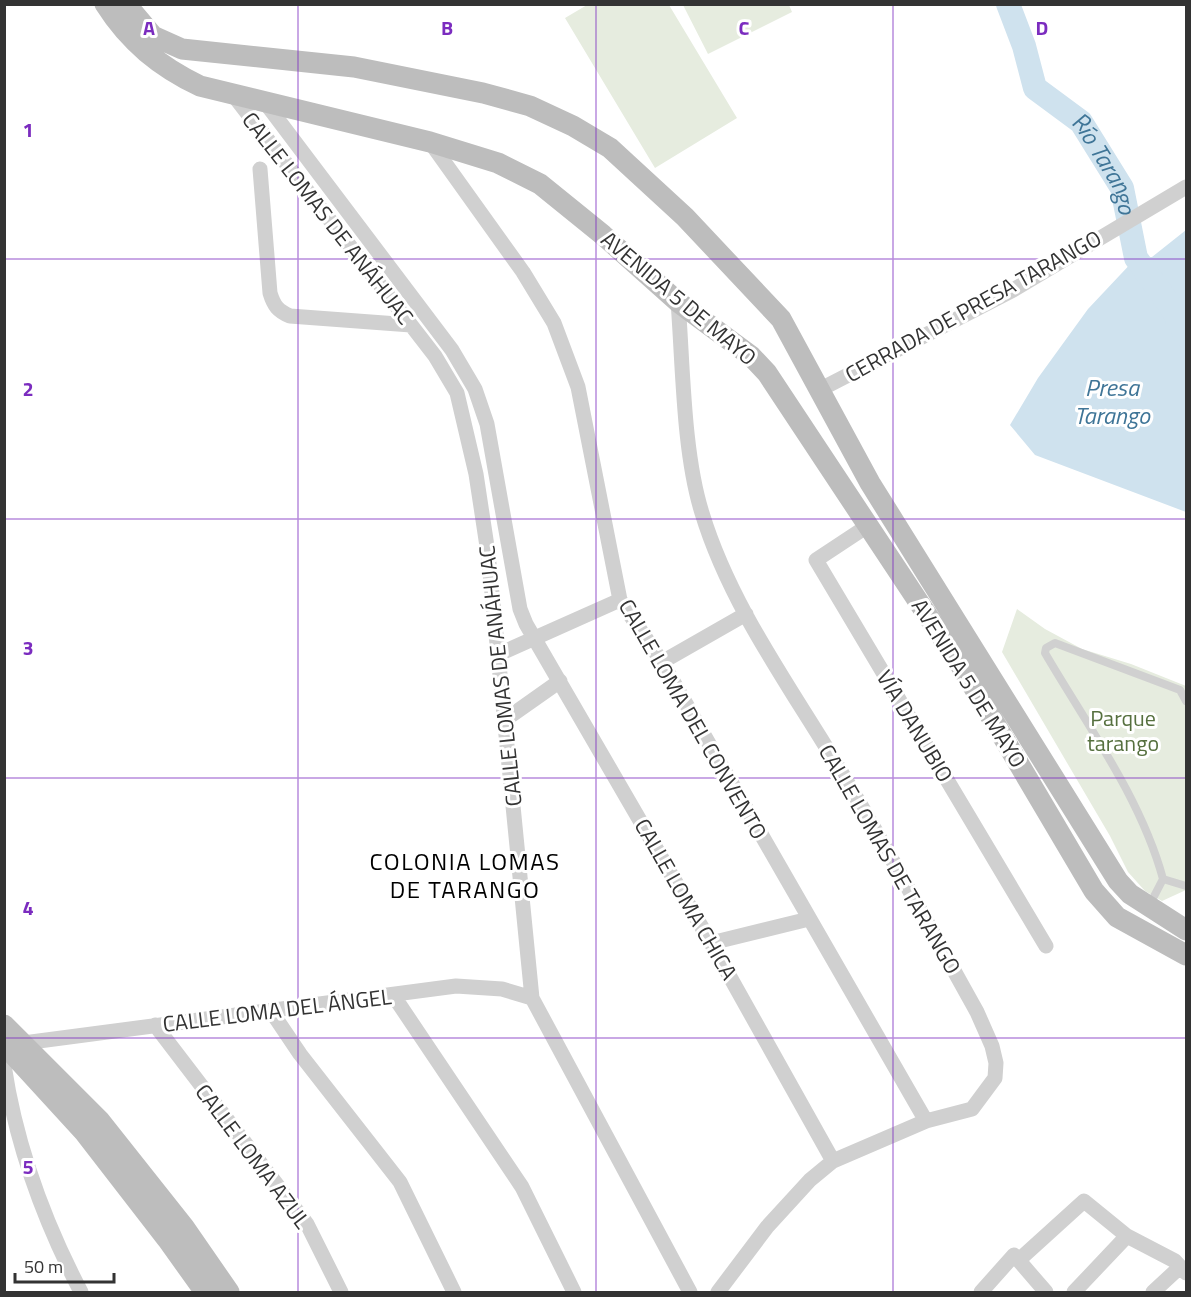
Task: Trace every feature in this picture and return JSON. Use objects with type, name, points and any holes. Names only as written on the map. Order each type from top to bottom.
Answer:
[{"type":"main road","name":"AVENIDA 5 DE MAYO","points":[[105,4],[133,41],[168,71],[200,87],[430,142],[498,163],[540,184],[603,235],[678,302],[734,342],[767,373],[869,525],[961,666],[1094,891],[1117,917],[1186,955]]},
{"type":"main road","name":"AVENIDA 5 DE MAYO","points":[[126,4],[153,36],[182,49],[201,53],[354,67],[483,93],[530,106],[573,126],[610,148],[685,217],[781,320],[821,389],[870,483],[1118,881],[1130,894],[1186,930]]},
{"type":"main road","points":[[153,36],[171,57],[189,68],[264,101]]},
{"type":"main road","points":[[4,1025],[9,1052],[85,1132],[167,1239],[205,1293]]},
{"type":"main road","points":[[9,1052],[100,1121],[184,1227],[229,1293]]},
{"type":"street","name":"CALLE LOMAS DE ANÁHUAC","points":[[234,96],[435,356],[457,393],[466,425],[488,553],[532,998],[690,1293]]},
{"type":"street","name":"CALLE LOMAS DE ANÁHUAC","points":[[264,101],[452,351],[475,388],[497,470],[520,609],[535,639]]},
{"type":"street","name":"CALLE LOMA DEL CONVENTO","points":[[430,142],[523,272],[554,323],[579,387],[620,600],[662,662],[926,1121]]},
{"type":"street","points":[[260,169],[270,293],[280,312],[290,316],[411,325]]},
{"type":"street","name":"CERRADA DE PRESA TARANGO","points":[[821,389],[1013,290],[1186,187]]},
{"type":"street","name":"CALLE LOMAS DE TARANGO","points":[[678,302],[690,454],[700,510],[712,545],[746,614],[847,781],[977,1012],[992,1046],[996,1063],[995,1078],[972,1109],[926,1121],[833,1161],[810,1180],[766,1227],[718,1293]]},
{"type":"street","name":"VÍA DANUBIO","points":[[869,525],[816,560],[1046,946]]},
{"type":"street","points":[[497,654],[620,600]]},
{"type":"street","points":[[662,662],[746,614]]},
{"type":"street","name":"CALLE LOMA CHICA","points":[[535,639],[711,943],[833,1161]]},
{"type":"street","points":[[506,719],[560,681]]},
{"type":"street","points":[[711,943],[809,920]]},
{"type":"street","name":"CALLE LOMA DEL ÁNGEL","points":[[9,1052],[154,1025],[456,986],[502,989],[532,998]]},
{"type":"street","points":[[393,995],[522,1187],[574,1293]]},
{"type":"street","points":[[271,1011],[300,1054],[400,1182],[454,1293]]},
{"type":"street","name":"CALLE LOMA AZUL","points":[[154,1025],[307,1224],[341,1293]]},
{"type":"street","points":[[9,1052],[10,1103],[23,1153],[50,1226],[81,1293]]},
{"type":"street","points":[[978,1289],[1084,1201],[1127,1236],[1175,1261],[1183,1270],[1153,1293]]},
{"type":"street","points":[[1074,1293],[1127,1236]]},
{"type":"street","points":[[1017,1258],[1046,1293]]},
{"type":"lane","points":[[1149,906],[1163,879],[1155,849],[1114,771],[1045,653],[1046,648],[1055,643],[1078,651],[1180,690],[1186,701]]},
{"type":"lane","points":[[1163,879],[1186,886]]},
{"type":"green space","points":[[587,5],[669,5],[737,118],[655,168],[565,18]]},
{"type":"green space","points":[[683,5],[789,5],[792,12],[708,54]]},
{"type":"green space","name":"Parque tarango","points":[[1017,609],[1045,629],[1082,649],[1131,664],[1186,686],[1186,890],[1162,901],[1145,891],[1128,872],[1110,836],[1002,652]]},
{"type":"water","name":"Presa Tarango","points":[[1186,230],[1186,512],[1035,455],[1010,425],[1038,378],[1088,309],[1136,258],[1152,257]]},
{"type":"waterway","name":"Río Tarango","points":[[1008,4],[1024,46],[1035,88],[1081,122],[1122,188],[1136,258],[1170,305],[1186,336]]},
{"type":"district","name":"COLONIA LOMAS DE TARANGO","points":[[465,876]]}]
